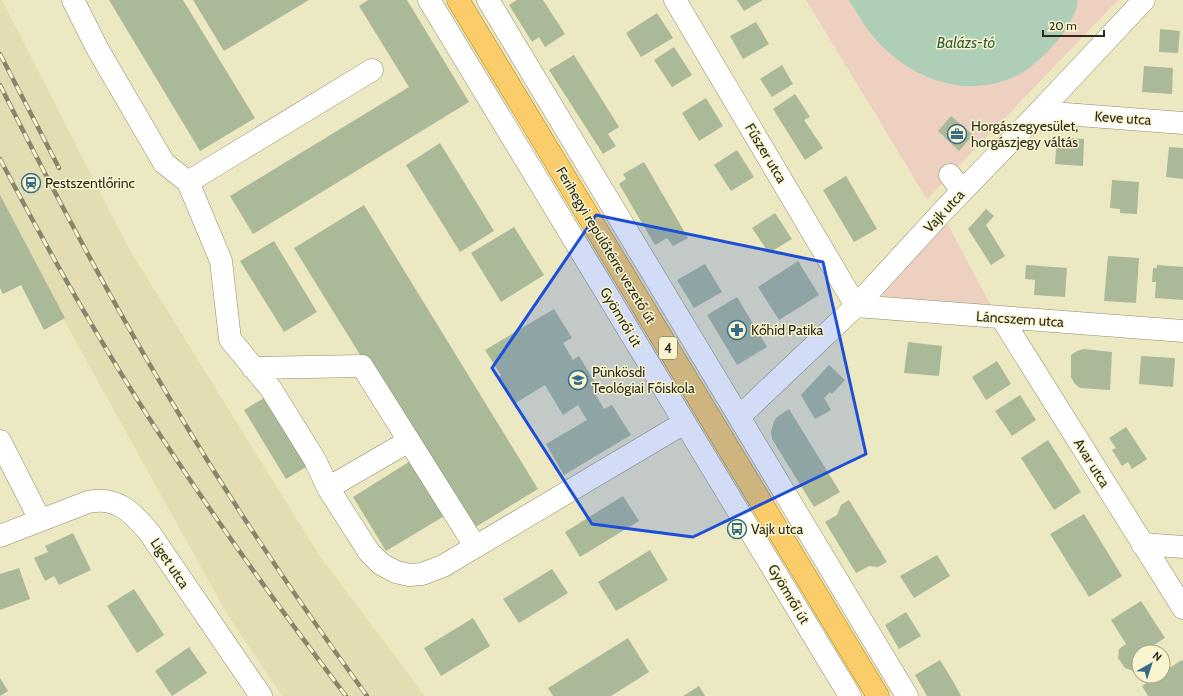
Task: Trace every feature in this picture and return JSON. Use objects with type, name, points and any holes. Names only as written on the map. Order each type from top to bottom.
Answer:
[{"type":"main road","name":"Ferihegyi repülőtérre vezető út","points":[[458,0],[878,696]]},
{"type":"street","points":[[74,0],[97,48],[164,163],[188,182],[221,261],[230,340],[271,389],[315,460],[328,488],[369,552],[381,564],[396,572],[409,575],[422,574],[443,566],[684,423]]},
{"type":"street","name":"Gyömrői út","points":[[429,0],[850,696]]},
{"type":"street","points":[[488,0],[907,696]]},
{"type":"street","name":"Fűszer utca","points":[[675,0],[856,306]]},
{"type":"street","name":"Vajk utca","points":[[739,417],[856,306],[956,183],[1039,112],[1144,0]]},
{"type":"street","points":[[188,182],[372,70]]},
{"type":"street","name":"Keve utca","points":[[1039,112],[1183,123]]},
{"type":"street","name":"Láncszem utca","points":[[856,306],[1183,331]]},
{"type":"street","name":"Avar utca","points":[[1001,317],[1183,608]]},
{"type":"street","points":[[253,368],[362,366],[475,546]]},
{"type":"street","points":[[0,441],[40,520]]},
{"type":"street","points":[[328,488],[409,441]]},
{"type":"street","name":"Liget utca","points":[[0,536],[88,502],[106,501],[123,507],[131,513],[149,532],[261,696]]},
{"type":"street","points":[[1142,544],[1183,547]]},
{"type":"highlighted area","points":[[596,215],[823,262],[866,454],[693,537],[592,524],[492,368]]},
{"type":"shaded area","points":[[0,0],[2,0],[129,249],[319,555],[425,696],[282,696],[227,614],[50,295],[0,196]]},
{"type":"shaded area","points":[[806,0],[1118,0],[927,199]]},
{"type":"shaded area","points":[[946,221],[995,313],[886,305],[881,288]]},
{"type":"water","name":"Balázs-tó","points":[[849,0],[1078,0],[1074,15],[1060,38],[1048,51],[1027,69],[1016,76],[998,83],[980,86],[963,86],[945,83],[929,77],[912,69],[897,59],[883,47],[864,25]]},
{"type":"building","points":[[109,0],[183,0],[255,118],[200,151]]},
{"type":"building","points":[[193,0],[309,0],[224,51]]},
{"type":"building","points":[[368,0],[407,0],[469,102],[253,234],[230,196],[409,87],[359,6]]},
{"type":"building","points":[[517,0],[543,0],[565,34],[545,47],[539,37],[532,42],[509,5]]},
{"type":"building","points":[[737,0],[763,0],[744,11]]},
{"type":"building","points":[[657,13],[673,38],[641,57],[626,33]]},
{"type":"building","points":[[756,22],[769,44],[743,59],[730,36]]},
{"type":"building","points":[[1160,29],[1180,31],[1178,53],[1159,52]]},
{"type":"building","points":[[674,47],[692,75],[672,87],[654,60]]},
{"type":"building","points":[[574,55],[619,127],[608,134],[616,146],[603,154],[549,70]]},
{"type":"building","points":[[782,65],[793,84],[772,97],[760,79]]},
{"type":"building","points":[[1144,66],[1173,68],[1172,94],[1142,92]]},
{"type":"building","points":[[795,94],[810,117],[804,120],[823,148],[805,160],[773,109]]},
{"type":"building","points":[[706,98],[723,126],[699,141],[682,113]]},
{"type":"building","points":[[951,116],[973,135],[959,151],[938,131]]},
{"type":"building","points":[[1057,137],[1084,139],[1083,166],[1055,164]]},
{"type":"building","points":[[440,143],[494,231],[460,252],[406,165]]},
{"type":"building","points":[[1169,147],[1183,148],[1183,179],[1166,177]]},
{"type":"building","points":[[737,150],[754,177],[731,191],[714,165]]},
{"type":"building","points":[[644,162],[688,238],[673,246],[667,238],[655,245],[619,184],[626,179],[623,174]]},
{"type":"building","points":[[846,176],[877,229],[854,242],[823,190]]},
{"type":"building","points":[[1112,180],[1139,182],[1137,214],[1120,213],[1120,209],[1110,208]]},
{"type":"building","points":[[0,195],[65,318],[44,330],[21,285],[3,294],[0,288]]},
{"type":"building","points":[[364,205],[538,489],[469,531],[294,248]]},
{"type":"building","points":[[986,209],[994,216],[986,225],[1005,256],[991,265],[968,229]]},
{"type":"building","points":[[775,213],[792,239],[769,253],[752,228]]},
{"type":"building","points":[[514,227],[544,275],[501,302],[471,253]]},
{"type":"building","points":[[274,241],[317,312],[284,332],[240,261]]},
{"type":"building","points":[[1108,256],[1139,258],[1136,303],[1104,301]]},
{"type":"building","points":[[798,261],[819,295],[779,320],[758,287]]},
{"type":"building","points":[[705,264],[722,292],[694,308],[677,280]]},
{"type":"building","points":[[1026,265],[1067,268],[1065,297],[1034,295],[1035,280],[1025,279]]},
{"type":"building","points":[[1157,265],[1183,267],[1183,300],[1155,298],[1156,282],[1152,282],[1153,268],[1157,268]]},
{"type":"building","points":[[737,297],[767,347],[737,365],[707,315]]},
{"type":"building","points":[[554,309],[572,338],[563,343],[573,360],[579,356],[601,392],[596,395],[604,409],[612,405],[631,435],[564,475],[546,444],[587,420],[578,405],[563,415],[545,385],[514,404],[497,378],[501,375],[485,350]]},
{"type":"building","points":[[908,342],[942,346],[939,376],[904,373]]},
{"type":"building","points":[[1084,349],[1112,352],[1110,390],[1080,388],[1075,384],[1071,377],[1071,355]]},
{"type":"building","points":[[1141,356],[1175,358],[1173,387],[1139,384]]},
{"type":"building","points":[[997,361],[1011,384],[986,400],[972,377]]},
{"type":"building","points":[[829,365],[845,380],[832,394],[830,392],[824,398],[831,410],[815,419],[801,395]]},
{"type":"building","points":[[269,395],[311,464],[286,479],[244,410]]},
{"type":"building","points":[[1020,395],[1036,420],[1012,436],[995,411]]},
{"type":"building","points":[[789,409],[840,492],[814,507],[772,439],[771,432],[774,421],[777,417]]},
{"type":"building","points":[[1126,427],[1147,459],[1132,469],[1128,462],[1122,466],[1112,450],[1116,448],[1109,438]]},
{"type":"building","points":[[1048,440],[1081,492],[1054,510],[1021,458]]},
{"type":"building","points":[[412,460],[446,515],[386,551],[353,497]]},
{"type":"building","points":[[623,496],[639,521],[580,557],[565,532]]},
{"type":"building","points":[[849,500],[887,562],[878,567],[869,566],[856,573],[825,522],[837,515],[841,505]]},
{"type":"building","points":[[1084,514],[1122,576],[1089,597],[1050,534]]},
{"type":"building","points":[[73,533],[91,570],[59,585],[54,576],[45,581],[34,558],[48,552],[45,546]]},
{"type":"building","points":[[650,550],[668,580],[616,611],[598,582]]},
{"type":"building","points":[[937,555],[950,576],[914,598],[900,576]]},
{"type":"building","points":[[19,568],[30,599],[0,610],[0,574]]},
{"type":"building","points":[[552,569],[568,593],[519,623],[503,599]]},
{"type":"building","points":[[134,589],[164,635],[137,653],[107,606]]},
{"type":"building","points":[[1141,601],[1165,638],[1155,644],[1131,644],[1131,670],[1125,668],[1118,658],[1119,649],[1126,644],[1111,620]]},
{"type":"building","points":[[906,612],[921,636],[899,649],[885,625]]},
{"type":"building","points":[[473,618],[490,646],[441,676],[424,648]]},
{"type":"building","points":[[628,638],[649,672],[611,696],[553,696],[548,688]]},
{"type":"building","points":[[189,647],[207,673],[172,696],[155,671]]},
{"type":"building","points":[[940,660],[961,696],[927,696],[915,675]]},
{"type":"building","points":[[1182,660],[1183,661],[1183,696],[1148,696],[1142,686],[1145,684],[1171,684],[1171,667]]},
{"type":"building","points":[[0,678],[8,691],[0,696]]},
{"type":"building","points":[[699,686],[705,696],[683,696]]},
{"type":"railway","points":[[0,54],[59,168]]},
{"type":"railway","points":[[0,85],[93,263],[167,394],[213,470],[299,601],[367,696]]},
{"type":"railway","points":[[0,159],[82,309],[149,418],[235,546],[346,696]]},
{"type":"place","name":"Horgászegyesület, horgászjegy váltás","points":[[957,134]]},
{"type":"place","name":"Pestszentlőrinc","points":[[31,183]]},
{"type":"place","name":"Kőhíd Patika","points":[[737,330]]},
{"type":"place","name":"Pünkösdi Teológiai Főiskola","points":[[578,380]]},
{"type":"place","name":"Vajk utca","points":[[737,529]]}]
